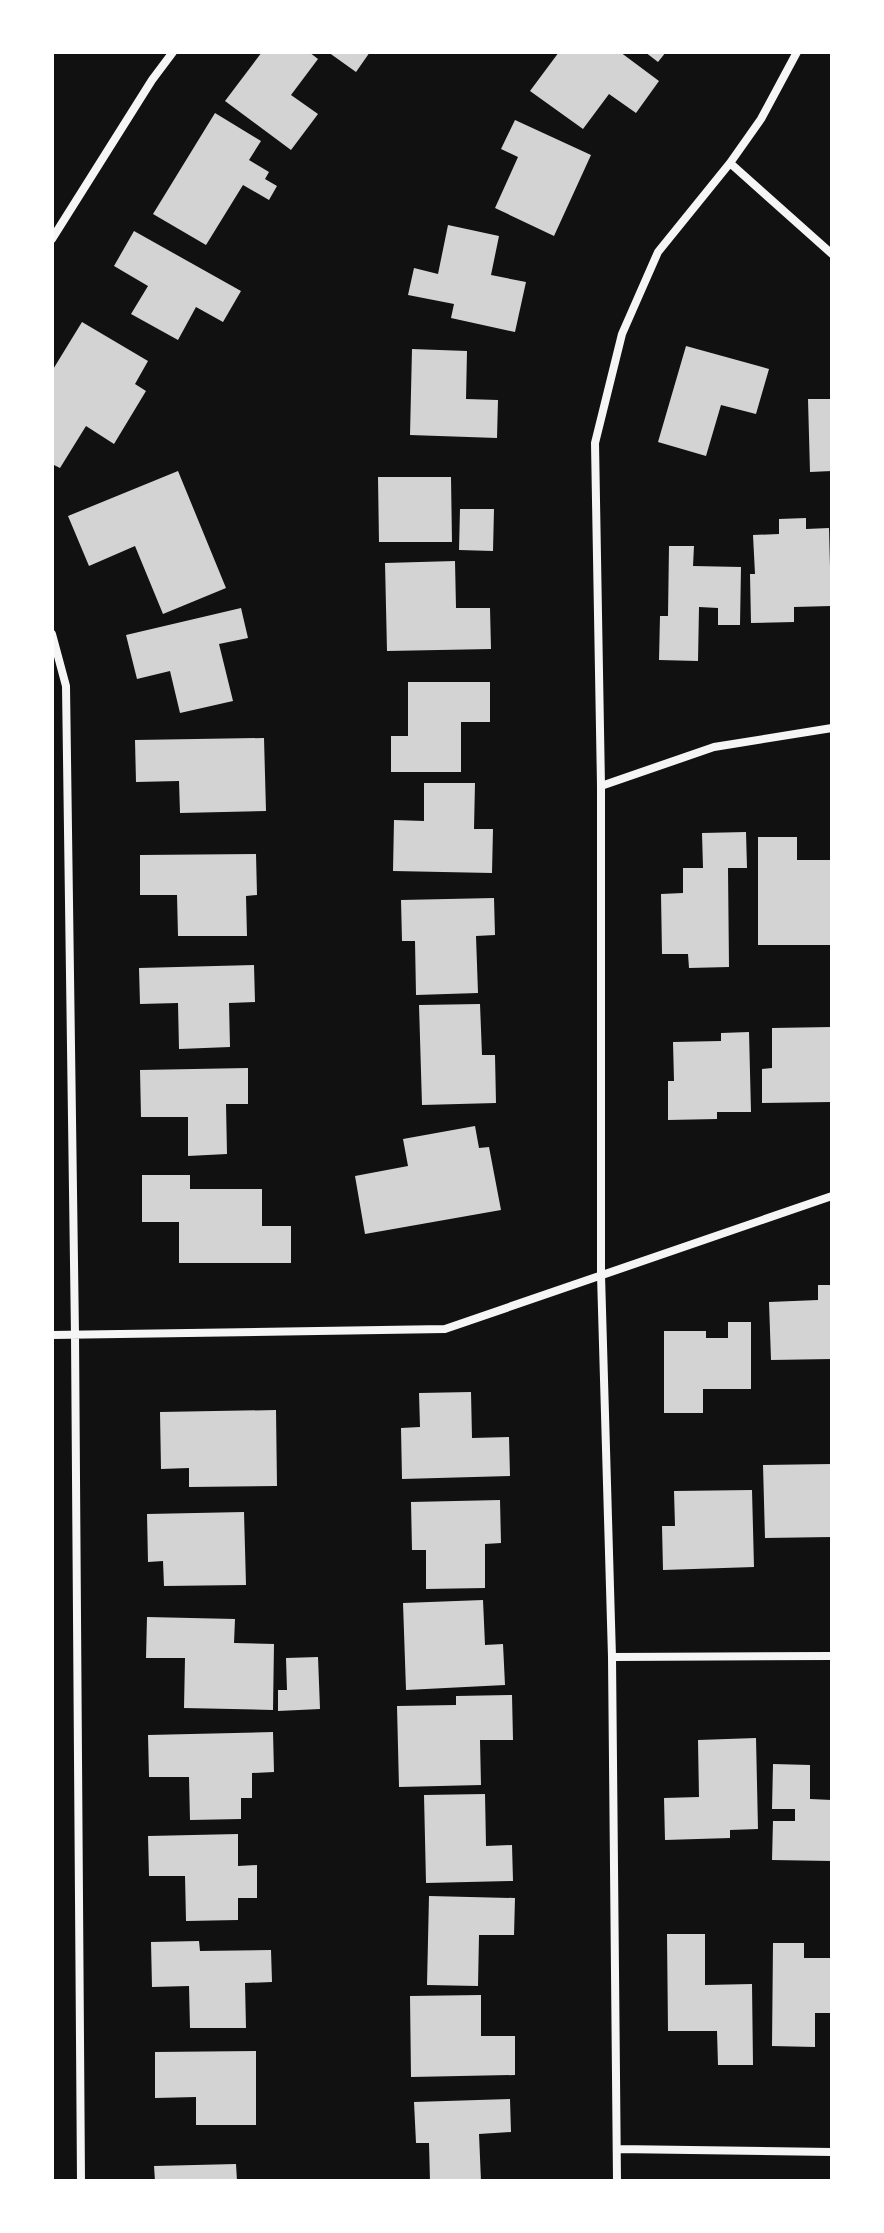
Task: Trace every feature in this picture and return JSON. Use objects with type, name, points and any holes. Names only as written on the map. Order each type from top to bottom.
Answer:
[{"type":"street","points":[[52,239],[152,80],[173,52]]},
{"type":"street","points":[[617,2181],[612,1657],[601,1275],[601,786],[595,443],[622,334],[658,252],[730,163],[761,119],[797,52]]},
{"type":"street","points":[[730,163],[832,254]]},
{"type":"street","points":[[52,634],[66,686],[75,1335],[81,2181]]},
{"type":"street","points":[[601,786],[714,747],[832,728]]},
{"type":"street","points":[[52,1335],[445,1329],[832,1196]]},
{"type":"street","points":[[612,1657],[832,1656]]},
{"type":"street","points":[[617,2149],[832,2152]]},
{"type":"building","points":[[262,52],[309,52],[318,59],[291,95],[318,114],[291,150],[225,101]]},
{"type":"building","points":[[328,52],[370,52],[356,72]]},
{"type":"building","points":[[559,52],[620,52],[659,81],[636,113],[609,94],[583,129],[530,91]]},
{"type":"building","points":[[645,52],[666,52],[658,62]]},
{"type":"building","points":[[215,113],[261,141],[249,160],[269,172],[265,179],[277,186],[269,200],[243,185],[206,245],[153,214]]},
{"type":"building","points":[[515,120],[591,155],[554,236],[495,208],[518,157],[501,149]]},
{"type":"building","points":[[448,225],[499,236],[491,275],[526,282],[515,332],[451,318],[454,304],[408,295],[414,268],[438,274]]},
{"type":"building","points":[[134,231],[241,291],[223,322],[196,307],[178,340],[131,314],[148,286],[114,266]]},
{"type":"building","points":[[82,322],[148,361],[135,384],[146,391],[114,444],[86,426],[60,468],[52,464],[52,371]]},
{"type":"building","points":[[686,346],[769,369],[756,414],[721,405],[706,456],[658,442]]},
{"type":"building","points":[[412,349],[467,351],[466,399],[498,400],[497,438],[410,435]]},
{"type":"building","points":[[808,399],[832,399],[832,471],[810,472]]},
{"type":"building","points":[[178,471],[226,588],[163,614],[135,546],[89,566],[68,516]]},
{"type":"building","points":[[378,477],[451,477],[452,542],[379,542]]},
{"type":"building","points":[[460,509],[494,509],[493,551],[459,550]]},
{"type":"building","points":[[806,518],[806,529],[829,528],[831,606],[794,607],[794,622],[751,623],[750,574],[755,574],[753,535],[779,534],[779,519]]},
{"type":"building","points":[[669,546],[694,546],[693,566],[741,567],[740,625],[718,625],[718,608],[699,607],[698,661],[659,660],[660,616],[668,616]]},
{"type":"building","points":[[455,561],[456,608],[490,608],[491,649],[387,651],[385,563]]},
{"type":"building","points":[[241,608],[248,638],[219,644],[233,701],[180,713],[170,671],[137,679],[126,635]]},
{"type":"building","points":[[408,682],[490,682],[490,722],[461,722],[461,772],[391,772],[391,736],[408,736]]},
{"type":"building","points":[[264,738],[266,811],[180,813],[179,781],[136,782],[135,740]]},
{"type":"building","points":[[424,783],[475,783],[474,829],[493,829],[492,873],[393,871],[394,820],[424,821]]},
{"type":"building","points":[[746,832],[747,868],[728,868],[729,967],[689,968],[688,954],[662,954],[661,894],[683,893],[683,868],[703,868],[702,833]]},
{"type":"building","points":[[758,837],[797,837],[797,860],[832,860],[832,945],[758,945]]},
{"type":"building","points":[[256,854],[257,895],[246,896],[247,936],[178,936],[177,895],[140,895],[140,855]]},
{"type":"building","points":[[494,898],[495,935],[476,936],[478,993],[416,995],[415,941],[402,941],[401,900]]},
{"type":"building","points":[[254,965],[255,1002],[229,1003],[230,1047],[179,1049],[178,1003],[140,1004],[139,968]]},
{"type":"building","points":[[480,1004],[482,1055],[495,1055],[496,1103],[422,1105],[419,1005]]},
{"type":"building","points":[[832,1027],[832,1102],[762,1103],[762,1069],[772,1068],[772,1028]]},
{"type":"building","points":[[749,1032],[751,1112],[717,1112],[717,1119],[668,1120],[668,1081],[674,1081],[673,1042],[721,1041],[721,1033]]},
{"type":"building","points":[[248,1068],[248,1104],[226,1104],[227,1154],[188,1156],[188,1117],[141,1117],[140,1070]]},
{"type":"building","points":[[475,1126],[479,1148],[489,1147],[501,1210],[365,1234],[355,1176],[408,1166],[403,1139]]},
{"type":"building","points":[[142,1175],[190,1175],[190,1189],[262,1189],[262,1226],[291,1226],[291,1263],[179,1263],[179,1222],[142,1222]]},
{"type":"building","points":[[818,1285],[832,1285],[832,1359],[771,1360],[769,1302],[818,1300]]},
{"type":"building","points":[[728,1322],[751,1322],[751,1389],[703,1389],[703,1413],[664,1413],[664,1331],[706,1331],[706,1338],[728,1338]]},
{"type":"building","points":[[471,1392],[472,1438],[509,1437],[510,1476],[402,1479],[401,1428],[420,1427],[419,1393]]},
{"type":"building","points":[[276,1410],[277,1486],[189,1487],[189,1468],[161,1469],[160,1412]]},
{"type":"building","points":[[832,1464],[832,1537],[765,1538],[763,1465]]},
{"type":"building","points":[[752,1490],[754,1567],[663,1570],[662,1526],[675,1526],[674,1491]]},
{"type":"building","points":[[500,1500],[501,1543],[485,1544],[485,1588],[426,1589],[426,1550],[412,1550],[411,1502]]},
{"type":"building","points":[[244,1512],[246,1585],[164,1586],[163,1561],[148,1562],[147,1514]]},
{"type":"building","points":[[483,1600],[485,1645],[503,1644],[505,1685],[406,1690],[403,1603]]},
{"type":"building","points":[[147,1617],[235,1619],[234,1643],[274,1644],[273,1710],[184,1708],[185,1658],[146,1658]]},
{"type":"building","points":[[318,1657],[320,1709],[278,1711],[278,1690],[287,1690],[286,1658]]},
{"type":"building","points":[[512,1695],[513,1740],[480,1740],[481,1785],[399,1787],[397,1706],[456,1705],[456,1696]]},
{"type":"building","points":[[273,1732],[274,1772],[252,1773],[252,1798],[241,1798],[241,1819],[190,1820],[189,1777],[149,1777],[148,1735]]},
{"type":"building","points":[[756,1738],[758,1829],[730,1830],[730,1838],[665,1840],[664,1798],[699,1797],[698,1740]]},
{"type":"building","points":[[773,1764],[810,1765],[810,1799],[832,1800],[832,1861],[772,1860],[773,1821],[795,1821],[795,1809],[772,1809]]},
{"type":"building","points":[[485,1794],[486,1846],[512,1845],[513,1881],[426,1883],[424,1795]]},
{"type":"building","points":[[238,1834],[238,1866],[257,1865],[257,1898],[238,1898],[238,1920],[186,1921],[185,1876],[149,1876],[148,1836]]},
{"type":"building","points":[[429,1896],[515,1898],[514,1935],[479,1935],[478,1986],[427,1985]]},
{"type":"building","points":[[667,1934],[705,1934],[705,1985],[752,1984],[753,2065],[718,2065],[717,2031],[668,2031]]},
{"type":"building","points":[[199,1941],[200,1951],[271,1950],[272,1982],[245,1983],[246,2028],[190,2028],[189,1986],[152,1987],[151,1942]]},
{"type":"building","points":[[773,1943],[804,1943],[804,1958],[832,1958],[832,2013],[815,2013],[815,2047],[772,2046]]},
{"type":"building","points":[[481,1995],[481,2036],[515,2036],[515,2075],[411,2077],[410,1996]]},
{"type":"building","points":[[256,2051],[256,2125],[196,2125],[196,2097],[155,2098],[155,2052]]},
{"type":"building","points":[[510,2099],[511,2132],[479,2134],[481,2181],[430,2181],[429,2143],[416,2143],[414,2102]]},
{"type":"building","points":[[236,2164],[237,2181],[155,2181],[154,2166]]}]
